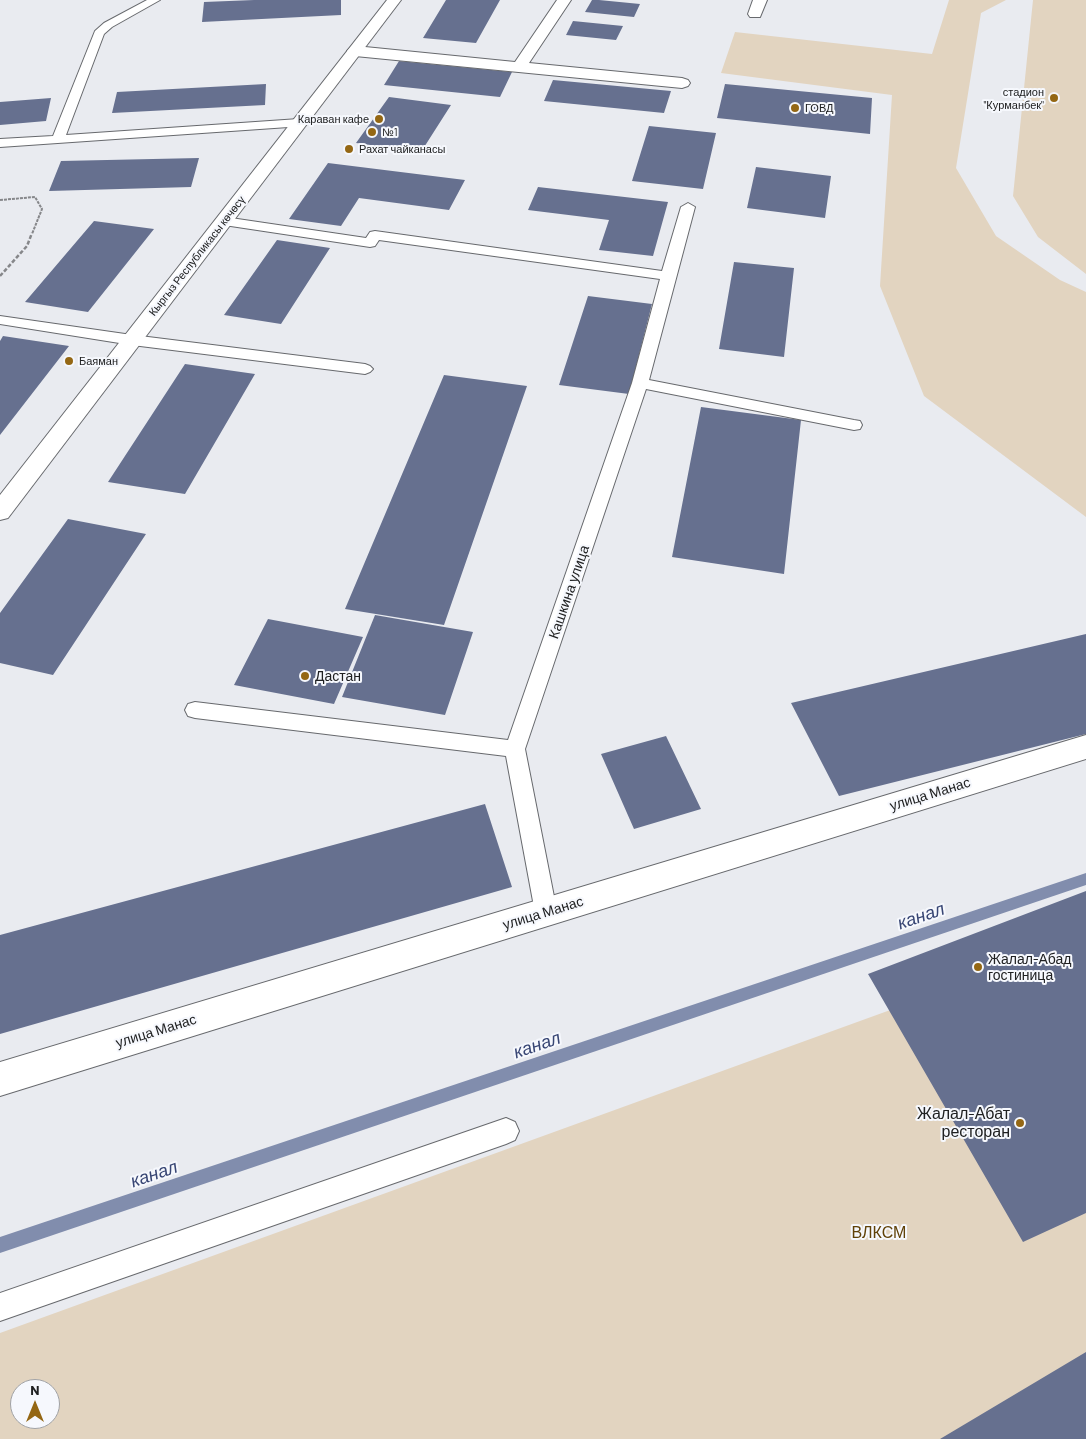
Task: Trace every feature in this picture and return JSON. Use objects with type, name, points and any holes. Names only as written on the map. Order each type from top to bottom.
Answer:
[{"type":"street","name":"Кыргыз Республикасы көчөсү","points":[[0,512],[394,0]]},
{"type":"street","points":[[519,67],[564,0]]},
{"type":"street","points":[[355,51],[682,84]]},
{"type":"street","name":"улица Манас","points":[[0,1078],[1086,747]]},
{"type":"lane","points":[[58,139],[99,33],[108,25],[154,0]]},
{"type":"lane","points":[[0,143],[300,123]]},
{"type":"lane","name":"Кашкина улица","points":[[546,912],[515,749],[640,383],[688,207]]},
{"type":"lane","points":[[224,222],[370,243],[375,235],[668,276]]},
{"type":"lane","points":[[0,320],[132,340],[365,368]]},
{"type":"lane","points":[[640,383],[854,425]]},
{"type":"lane","points":[[195,710],[515,749]]},
{"type":"lane","points":[[0,1307],[506,1131]]},
{"type":"path","points":[[0,200],[35,197],[42,209],[27,246],[0,276]]},
{"type":"green space","points":[[949,0],[1006,0],[981,13],[956,168],[996,236],[1060,280],[1086,292],[1086,517],[924,396],[880,286],[892,95],[721,73],[735,32],[932,54]]},
{"type":"green space","name":"стадион \"Курманбек\"","points":[[1033,0],[1086,0],[1086,274],[1038,237],[1013,196]]},
{"type":"green space","name":"ВЛКСМ","points":[[1086,939],[1086,1439],[0,1439],[0,1333]]},
{"type":"building","points":[[341,0],[341,15],[202,22],[204,2]]},
{"type":"building","points":[[446,0],[500,0],[476,43],[423,38]]},
{"type":"building","points":[[592,0],[640,4],[634,17],[585,12]]},
{"type":"building","points":[[573,21],[623,26],[616,40],[566,35]]},
{"type":"building","points":[[399,61],[512,72],[500,97],[384,85]]},
{"type":"building","points":[[553,80],[671,91],[664,113],[544,101]]},
{"type":"building","points":[[266,84],[265,105],[112,113],[117,92]]},
{"type":"building","name":"ГОВД","points":[[725,84],[872,98],[870,134],[717,118]]},
{"type":"building","points":[[389,97],[451,105],[421,152],[356,143]]},
{"type":"building","points":[[51,98],[46,121],[0,125],[0,102]]},
{"type":"building","points":[[649,126],[716,133],[703,189],[632,181]]},
{"type":"building","points":[[199,158],[191,187],[49,191],[61,161]]},
{"type":"building","points":[[328,163],[465,180],[449,210],[359,198],[341,226],[289,219]]},
{"type":"building","points":[[756,167],[831,176],[825,218],[747,208]]},
{"type":"building","points":[[538,187],[668,202],[653,256],[599,250],[609,220],[528,210]]},
{"type":"building","points":[[94,221],[154,229],[88,312],[25,302]]},
{"type":"building","points":[[277,240],[330,248],[281,324],[224,315]]},
{"type":"building","points":[[734,262],[794,268],[784,357],[719,349]]},
{"type":"building","points":[[588,296],[652,304],[629,394],[559,385]]},
{"type":"building","points":[[3,336],[69,346],[0,435],[0,341]]},
{"type":"building","points":[[185,364],[255,374],[185,494],[108,482]]},
{"type":"building","points":[[444,375],[527,386],[444,625],[345,609]]},
{"type":"building","points":[[701,407],[801,420],[784,574],[672,557]]},
{"type":"building","points":[[68,519],[146,534],[53,675],[0,663],[0,613]]},
{"type":"building","points":[[375,615],[473,632],[445,715],[342,697]]},
{"type":"building","points":[[268,619],[363,637],[334,704],[234,685]]},
{"type":"building","points":[[1086,634],[1086,734],[839,796],[791,703]]},
{"type":"building","points":[[666,736],[701,809],[634,829],[601,754]]},
{"type":"building","points":[[485,804],[512,887],[0,1034],[0,935]]},
{"type":"building","name":"Жалал-Абат ресторан","points":[[1086,891],[1086,1213],[1023,1242],[868,974]]},
{"type":"building","points":[[1086,1352],[1086,1439],[940,1439]]},
{"type":"waterway","name":"канал","points":[[0,1245],[1086,879]]},
{"type":"place","name":"стадион \"Курманбек\"","points":[[1054,98]]},
{"type":"place","name":"ГОВД","points":[[795,108]]},
{"type":"place","name":"Караван кафе","points":[[379,119]]},
{"type":"place","name":"№1","points":[[372,132]]},
{"type":"place","name":"Рахат чайканасы","points":[[349,149]]},
{"type":"place","name":"Баяман","points":[[69,361]]},
{"type":"place","name":"Дастан","points":[[305,676]]},
{"type":"place","name":"Жалал-Абад гостиница","points":[[978,967]]},
{"type":"place","name":"Жалал-Абат ресторан","points":[[1020,1123]]}]
